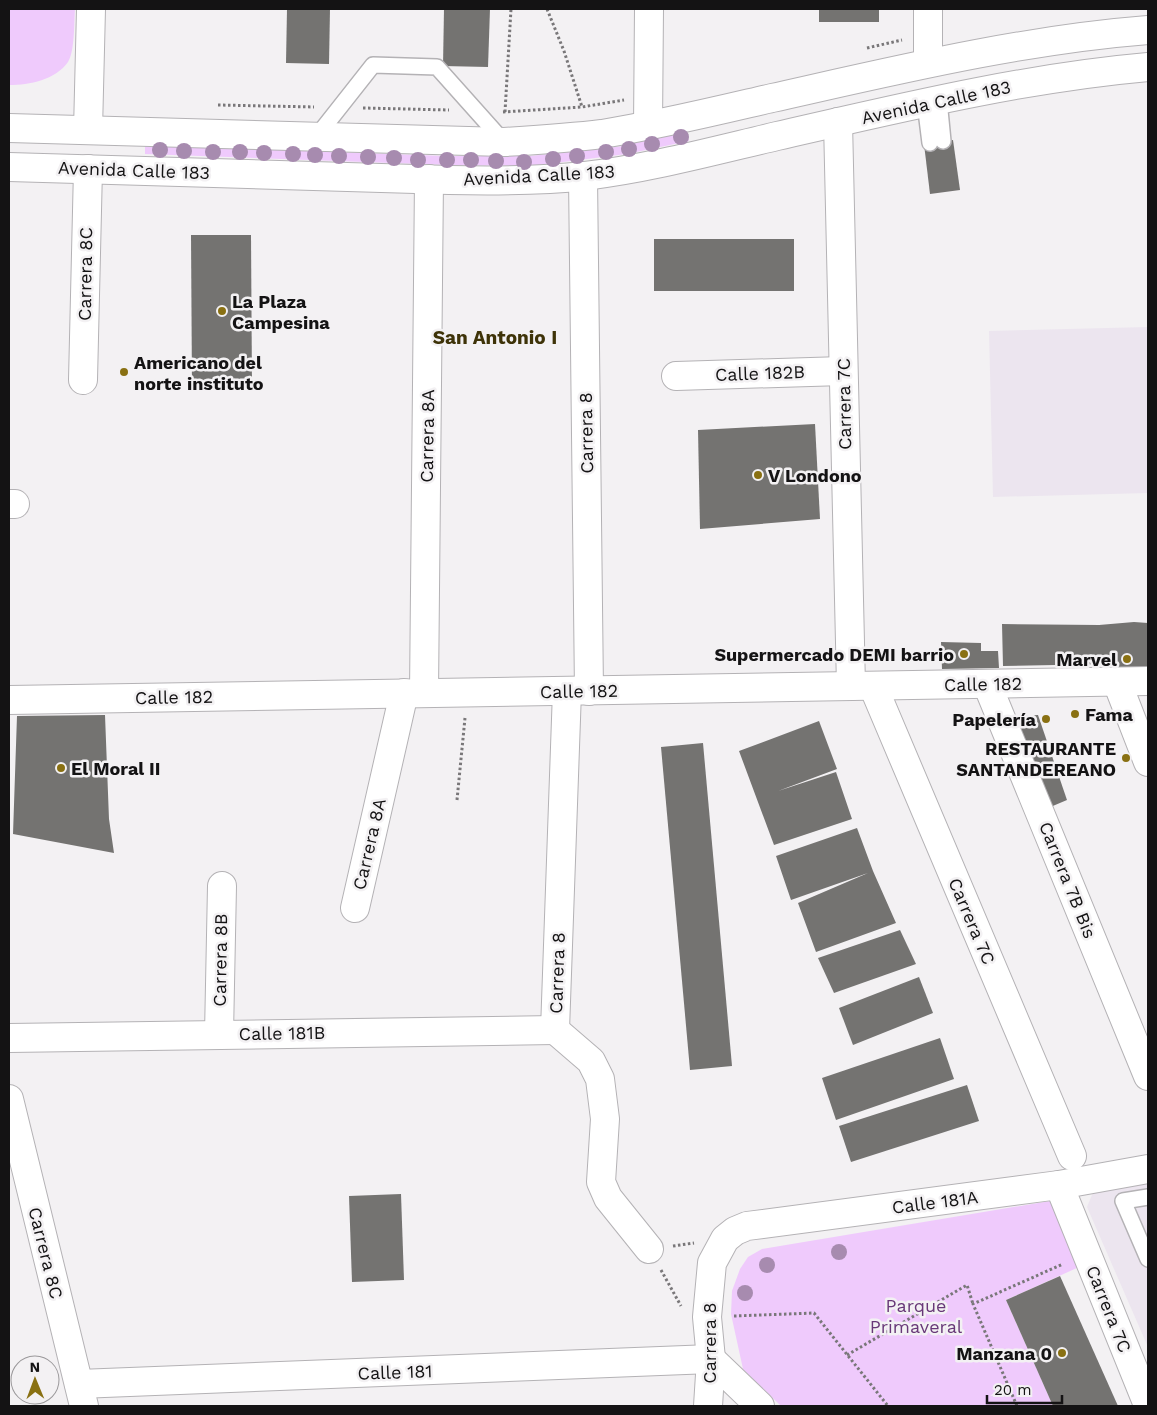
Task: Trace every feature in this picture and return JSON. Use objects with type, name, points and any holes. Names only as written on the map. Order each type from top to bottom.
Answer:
[{"type":"street","points":[[88,130],[91,9]]},
{"type":"street","points":[[648,126],[649,9]]},
{"type":"street","points":[[928,9],[928,63]]},
{"type":"street","name":"Avenida Calle 183","points":[[9,128],[504,142],[600,134],[648,126],[928,63],[1058,39],[1148,30]]},
{"type":"street","name":"Avenida Calle 183","points":[[9,166],[497,181],[583,176],[659,164],[838,122],[1000,87],[1148,67]]},
{"type":"street","name":"Carrera 7C","points":[[838,122],[843,371],[862,686],[1072,1156]]},
{"type":"street","name":"Carrera 8C","points":[[83,380],[88,169]]},
{"type":"street","name":"Carrera 8","points":[[583,176],[578,691],[554,1030],[591,1062],[600,1079],[605,1119],[601,1182],[608,1198],[649,1249]]},
{"type":"street","name":"Carrera 8A","points":[[355,908],[414,693],[429,179]]},
{"type":"street","name":"Calle 182B","points":[[676,376],[843,371]]},
{"type":"street","name":"Calle 182","points":[[9,700],[1148,681]]},
{"type":"street","points":[[1117,682],[1148,762]]},
{"type":"street","name":"Carrera 7B Bis","points":[[987,684],[1148,1076]]},
{"type":"street","name":"Carrera 8B","points":[[218,1034],[222,886]]},
{"type":"street","name":"Calle 181B","points":[[9,1038],[554,1030]]},
{"type":"street","name":"Carrera 8C","points":[[9,1099],[81,1395]]},
{"type":"street","name":"Calle 181A","points":[[721,1245],[735,1231],[747,1226],[1059,1185],[1148,1169]]},
{"type":"street","name":"Carrera 7C","points":[[1059,1185],[1086,1253],[1142,1374],[1148,1405]]},
{"type":"street","name":"Carrera 8","points":[[708,1406],[711,1359],[707,1317],[712,1263],[721,1245]]},
{"type":"street","points":[[711,1359],[760,1406]]},
{"type":"street","name":"Calle 181","points":[[81,1395],[711,1359]]},
{"type":"lane","points":[[317,136],[373,65],[437,67],[504,142]]},
{"type":"lane","points":[[932,101],[937,142]]},
{"type":"lane","points":[[1148,1197],[1123,1201],[1148,1259]]},
{"type":"path","points":[[505,112],[511,9]]},
{"type":"path","points":[[547,9],[564,51],[582,106]]},
{"type":"path","points":[[457,800],[467,692]]},
{"type":"path","points":[[649,1249],[721,1245]]},
{"type":"path","points":[[973,1304],[1086,1253]]},
{"type":"path","points":[[848,1355],[967,1286],[1017,1406]]},
{"type":"path","points":[[707,1317],[814,1312],[888,1406]]},
{"type":"shaded area","points":[[1148,327],[1148,493],[993,497],[989,331]]},
{"type":"shaded area","points":[[1148,1179],[1148,1347],[1087,1207],[1094,1190]]},
{"type":"green space","points":[[9,9],[75,9],[72,51],[68,62],[63,68],[41,80],[9,85]]},
{"type":"green space","points":[[685,131],[689,141],[627,154],[531,166],[447,165],[145,154],[145,145],[446,156],[530,156],[624,146]]},
{"type":"green space","name":"Parque Primaveral","points":[[1050,1201],[1079,1267],[1006,1300],[1053,1406],[781,1406],[743,1369],[731,1314],[732,1291],[740,1269],[748,1257],[762,1249]]},
{"type":"building","points":[[287,9],[330,9],[329,64],[286,63]]},
{"type":"building","points":[[444,9],[490,9],[488,67],[443,66]]},
{"type":"building","points":[[819,9],[879,9],[879,22],[819,22]]},
{"type":"building","points":[[953,140],[960,190],[930,194],[924,144]]},
{"type":"building","name":"La Plaza Campesina","points":[[191,235],[251,235],[252,388],[192,388]]},
{"type":"building","points":[[654,239],[794,239],[794,291],[654,291]]},
{"type":"building","name":"V Londono","points":[[815,424],[820,519],[700,529],[698,430]]},
{"type":"building","points":[[1134,622],[1148,623],[1148,667],[1109,669],[1107,664],[1003,666],[1002,624],[1099,625]]},
{"type":"building","points":[[941,642],[981,643],[981,651],[998,651],[999,668],[942,669]]},
{"type":"building","name":"El Moral II","points":[[105,715],[109,819],[114,853],[13,834],[17,716]]},
{"type":"building","points":[[1038,715],[1067,800],[1048,808],[1011,716]]},
{"type":"building","points":[[819,721],[837,769],[778,791],[836,772],[852,819],[774,845],[739,751]]},
{"type":"building","points":[[703,743],[732,1066],[690,1070],[661,747]]},
{"type":"building","points":[[857,828],[873,871],[896,923],[816,952],[798,903],[868,873],[791,900],[776,856]]},
{"type":"building","points":[[900,930],[916,964],[834,993],[818,958]]},
{"type":"building","points":[[919,977],[933,1013],[853,1045],[839,1008]]},
{"type":"building","points":[[940,1038],[954,1079],[836,1120],[822,1078]]},
{"type":"building","points":[[967,1085],[979,1121],[851,1162],[839,1126]]},
{"type":"building","points":[[401,1194],[404,1280],[352,1282],[349,1196]]},
{"type":"building","name":"Manzana 0","points":[[1060,1276],[1118,1406],[1053,1406],[1006,1300]]},
{"type":"place","name":"La Plaza Campesina","points":[[222,311]]},
{"type":"place","name":"Americano del norte instituto","points":[[124,372]]},
{"type":"place","name":"V Londono","points":[[758,475]]},
{"type":"place","name":"Supermercado DEMI barrio","points":[[964,654]]},
{"type":"place","name":"Marvel","points":[[1127,659]]},
{"type":"place","name":"Fama","points":[[1075,714]]},
{"type":"place","name":"Papelería","points":[[1046,719]]},
{"type":"place","name":"RESTAURANTE SANTANDEREANO","points":[[1126,758]]},
{"type":"place","name":"El Moral II","points":[[61,768]]},
{"type":"place","name":"Manzana 0","points":[[1062,1353]]},
{"type":"district","name":"San Antonio I","points":[[495,337]]}]
